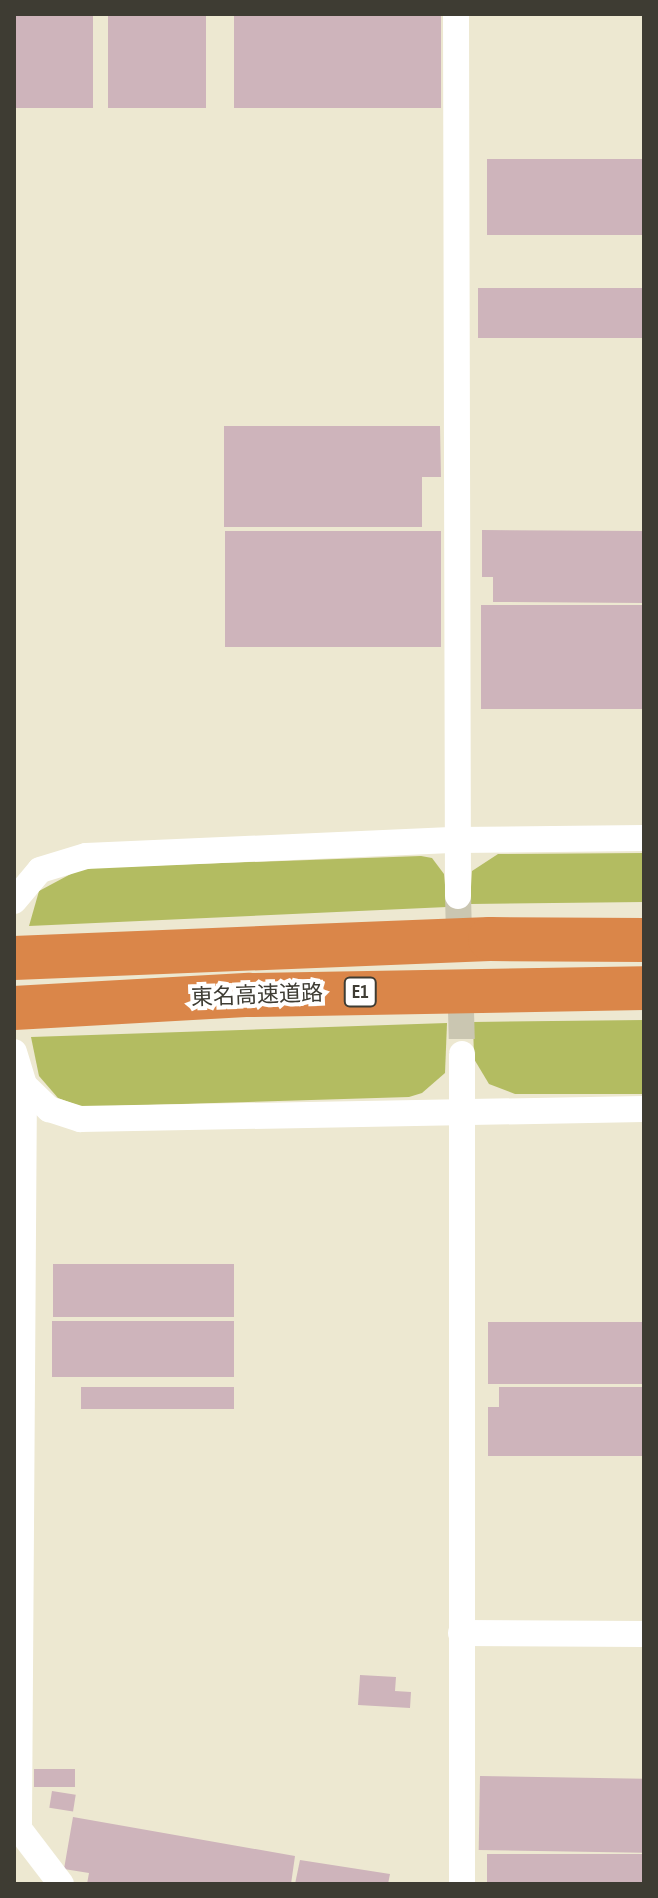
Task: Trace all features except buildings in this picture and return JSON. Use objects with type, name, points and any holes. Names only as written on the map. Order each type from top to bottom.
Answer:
[{"type":"highway","name":"E1","points":[[14,958],[490,939],[644,940]]},
{"type":"highway","name":"東名高速道路","points":[[14,1008],[644,988]]},
{"type":"street","points":[[456,14],[458,896]]},
{"type":"street","points":[[14,901],[40,870],[86,856],[457,840],[644,838]]},
{"type":"street","points":[[14,1052],[24,1085],[19,1829],[61,1884]]},
{"type":"street","points":[[462,1054],[462,1884]]},
{"type":"street","points":[[24,1085],[49,1109],[80,1119],[644,1109]]},
{"type":"street","points":[[461,1633],[644,1634]]},
{"type":"green space","points":[[644,853],[644,902],[470,904],[472,871],[498,854]]},
{"type":"green space","points":[[432,858],[444,874],[447,907],[29,926],[39,891],[82,868]]},
{"type":"green space","points":[[644,1020],[644,1094],[515,1094],[489,1084],[474,1059],[473,1022]]},
{"type":"green space","points":[[447,1023],[445,1073],[422,1093],[409,1097],[82,1107],[58,1098],[39,1076],[31,1037]]},
{"type":"tunnel","points":[[458,896],[462,1054]]}]
